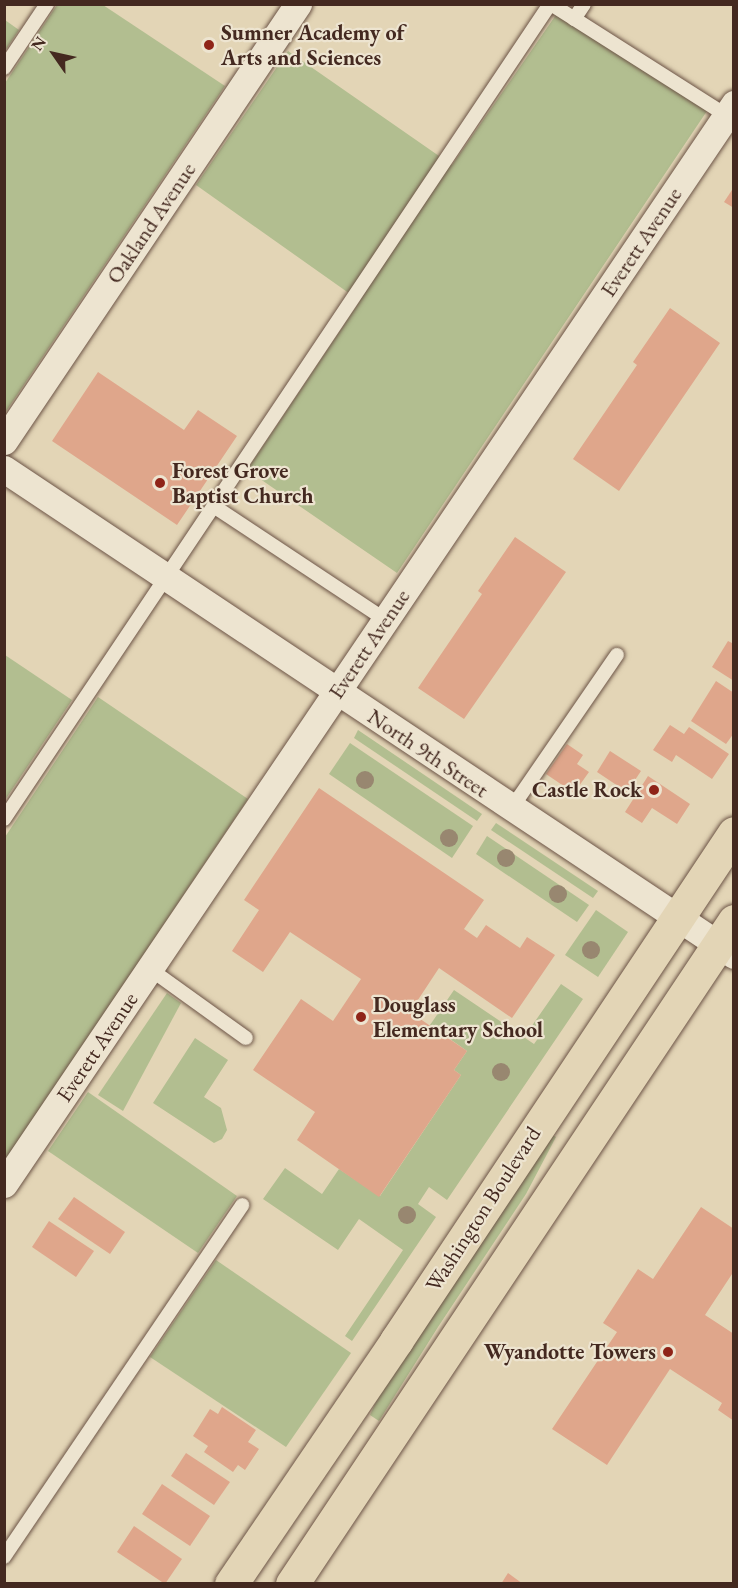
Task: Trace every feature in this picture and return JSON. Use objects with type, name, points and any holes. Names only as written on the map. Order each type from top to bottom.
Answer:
[{"type":"main road","name":"Washington Boulevard","points":[[231,1584],[396,1341],[734,833]]},
{"type":"main road","points":[[292,1584],[728,941]]},
{"type":"street","name":"Oakland Avenue","points":[[4,441],[298,4]]},
{"type":"street","name":"Everett Avenue","points":[[4,1184],[731,113]]},
{"type":"street","name":"North 9th Street","points":[[4,469],[676,918],[728,941]]},
{"type":"lane","points":[[4,68],[47,4]]},
{"type":"lane","points":[[4,819],[550,4],[731,113]]},
{"type":"lane","points":[[574,19],[584,4]]},
{"type":"lane","points":[[214,507],[386,620]]},
{"type":"lane","points":[[511,809],[617,655]]},
{"type":"lane","points":[[150,969],[246,1038]]},
{"type":"lane","points":[[4,1557],[242,1205]]},
{"type":"green space","points":[[57,5],[103,5],[225,86],[5,413],[5,83]]},
{"type":"green space","points":[[558,12],[707,111],[397,573],[247,470],[360,301],[196,185],[288,51],[452,165]]},
{"type":"green space","points":[[5,20],[19,30],[5,51]]},
{"type":"green space","points":[[5,655],[72,700],[5,800]]},
{"type":"green space","points":[[98,697],[248,799],[5,1161],[5,837]]},
{"type":"green space","points":[[358,730],[482,814],[477,821],[354,738]]},
{"type":"green space","points":[[350,743],[473,826],[452,858],[329,774]]},
{"type":"green space","points":[[496,823],[598,891],[593,898],[491,830]]},
{"type":"green space","points":[[487,836],[589,905],[577,922],[476,854]]},
{"type":"green space","points":[[596,910],[628,932],[598,977],[565,955]]},
{"type":"green space","points":[[561,984],[583,999],[447,1200],[429,1187],[418,1204],[436,1217],[352,1341],[345,1336],[403,1250],[359,1219],[338,1250],[263,1199],[285,1168],[322,1194],[339,1169],[380,1196],[461,1075],[454,1070],[467,1051],[430,1025],[454,990],[534,1044],[539,1037],[529,1030]]},
{"type":"green space","points":[[167,993],[181,1003],[123,1111],[98,1095]]},
{"type":"green space","points":[[195,1038],[228,1060],[204,1097],[221,1108],[227,1130],[222,1139],[214,1143],[153,1103]]},
{"type":"green space","points":[[88,1092],[237,1196],[198,1253],[48,1151]]},
{"type":"green space","points":[[547,1131],[556,1137],[526,1194],[379,1421],[370,1415],[388,1375]]},
{"type":"green space","points":[[216,1260],[351,1353],[286,1447],[150,1357]]},
{"type":"building","points":[[734,187],[734,208],[724,202]]},
{"type":"building","points":[[670,308],[720,343],[619,491],[573,459],[637,365],[633,362]]},
{"type":"building","name":"Forest Grove Baptist Church","points":[[98,372],[184,430],[198,410],[237,436],[177,525],[52,441]]},
{"type":"building","points":[[515,537],[566,572],[464,719],[418,688],[482,594],[478,591]]},
{"type":"building","points":[[728,641],[734,644],[734,681],[712,667]]},
{"type":"building","points":[[716,681],[734,693],[734,733],[726,744],[691,721]]},
{"type":"building","points":[[670,725],[684,734],[689,727],[729,754],[712,779],[676,755],[672,762],[653,750]]},
{"type":"building","points":[[567,744],[583,755],[577,764],[589,772],[574,793],[546,774]]},
{"type":"building","points":[[610,751],[641,771],[627,792],[597,772]]},
{"type":"building","name":"Castle Rock","points":[[648,776],[690,804],[677,824],[652,808],[642,823],[625,812]]},
{"type":"building","name":"Douglass Elementary School","points":[[319,788],[484,900],[464,929],[477,938],[486,925],[520,948],[527,937],[555,955],[512,1018],[439,968],[410,1012],[467,1051],[454,1070],[461,1075],[379,1197],[297,1140],[315,1112],[253,1070],[301,999],[333,1021],[361,979],[290,932],[263,972],[232,951],[259,910],[244,900]]},
{"type":"building","points":[[74,1197],[125,1232],[110,1254],[58,1219]]},
{"type":"building","name":"Wyandotte Towers","points":[[701,1207],[734,1229],[734,1271],[705,1315],[734,1334],[734,1421],[718,1410],[722,1403],[670,1369],[607,1465],[552,1429],[617,1332],[603,1323],[638,1269],[653,1279]]},
{"type":"building","points":[[49,1221],[94,1251],[76,1277],[32,1247]]},
{"type":"building","points":[[222,1407],[256,1430],[248,1442],[259,1449],[245,1470],[238,1465],[233,1472],[204,1452],[208,1446],[193,1436],[210,1409],[218,1414]]},
{"type":"building","points":[[186,1453],[230,1482],[214,1505],[171,1476]]},
{"type":"building","points":[[162,1484],[210,1516],[190,1546],[142,1514]]},
{"type":"building","points":[[134,1526],[182,1559],[165,1584],[117,1552]]},
{"type":"building","points":[[508,1573],[523,1584],[501,1584]]},
{"type":"place","name":"Sumner Academy of Arts and Sciences","points":[[209,45]]},
{"type":"place","name":"Forest Grove Baptist Church","points":[[160,483]]},
{"type":"place","name":"Castle Rock","points":[[654,790]]},
{"type":"place","name":"Douglass Elementary School","points":[[361,1017]]},
{"type":"place","name":"Wyandotte Towers","points":[[668,1352]]}]
